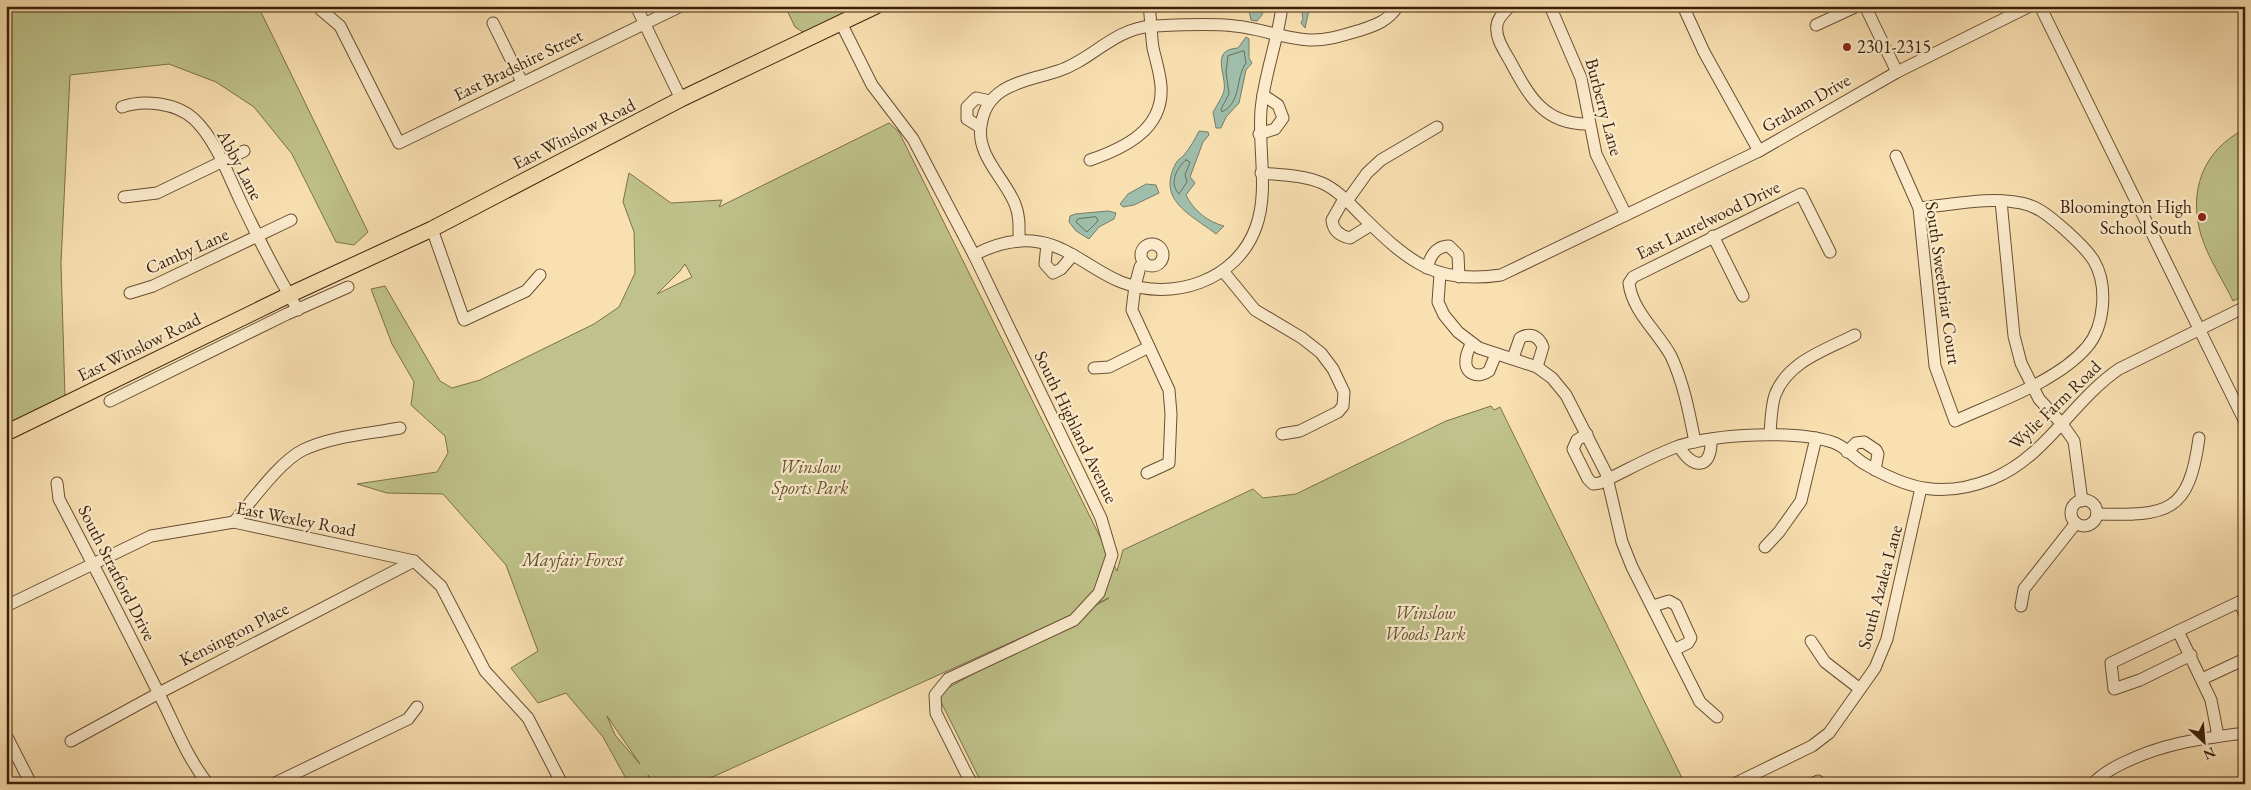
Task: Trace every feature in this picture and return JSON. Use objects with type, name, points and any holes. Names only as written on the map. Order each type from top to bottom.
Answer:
[{"type":"main road","name":"East Winslow Road","points":[[6,433],[289,295],[432,229],[681,99],[876,6]]},
{"type":"street","points":[[636,6],[681,99]]},
{"type":"street","name":"East Bradshire Street","points":[[320,9],[340,26],[399,143],[681,6]]},
{"type":"street","points":[[1090,160],[1108,154],[1136,139],[1147,129],[1155,116],[1161,86],[1149,6]]},
{"type":"street","points":[[974,254],[1004,243],[1019,241],[1047,244],[1073,255],[1120,281],[1158,290],[1188,287],[1223,271],[1243,252],[1256,228],[1263,199],[1260,134],[1263,95],[1282,6]]},
{"type":"street","points":[[1019,241],[1020,220],[983,148],[980,127],[990,101],[1010,85],[1068,67],[1117,35],[1151,26],[1234,25],[1307,40],[1334,38],[1379,24],[1392,14],[1398,6]]},
{"type":"street","points":[[1510,6],[1498,21],[1498,38],[1524,88],[1544,110],[1558,119],[1574,124],[1589,124]]},
{"type":"street","name":"Burberry Lane","points":[[1550,6],[1581,78],[1596,154],[1626,215]]},
{"type":"street","points":[[1683,6],[1704,52],[1759,150]]},
{"type":"street","points":[[1816,25],[1858,6]]},
{"type":"street","points":[[1865,6],[1897,72]]},
{"type":"street","name":"Graham Drive","points":[[1261,173],[1312,180],[1327,186],[1345,200],[1387,242],[1412,260],[1440,274],[1459,277],[1488,277],[1514,271],[1759,150],[1897,72],[2030,6]]},
{"type":"street","points":[[2040,6],[2245,422]]},
{"type":"street","points":[[493,23],[522,82]]},
{"type":"street","name":"South Highland Avenue","points":[[841,23],[872,84],[913,139],[974,254],[1101,518],[1112,555],[1099,592],[1074,620],[948,679],[935,695],[936,713],[973,784]]},
{"type":"street","points":[[1260,134],[1275,130],[1283,118],[1278,105],[1263,95]]},
{"type":"street","points":[[980,127],[968,119],[967,108],[976,98],[990,101]]},
{"type":"street","name":"Abby Lane","points":[[122,107],[132,104],[152,103],[173,108],[193,118],[208,138],[222,163],[289,295]]},
{"type":"street","points":[[1371,226],[1350,238],[1339,234],[1334,229],[1332,220],[1345,200],[1367,173],[1381,160],[1437,127]]},
{"type":"street","points":[[124,197],[157,193],[222,163],[244,150]]},
{"type":"street","name":"South Sweetbriar Court","points":[[1896,156],[1919,208],[1935,366],[1955,421],[2031,385]]},
{"type":"street","name":"East Laurelwood Drive","points":[[1695,442],[1687,398],[1678,372],[1664,344],[1640,309],[1632,294],[1629,282],[1638,273],[1802,194],[1830,252]]},
{"type":"street","points":[[2001,201],[2014,336],[2021,363],[2039,399],[2062,424],[2074,441],[2082,501]]},
{"type":"street","points":[[1919,208],[2001,201],[2021,203],[2038,208],[2076,239],[2094,262],[2102,284],[2102,312],[2097,330],[2088,346],[2073,361],[2031,385]]},
{"type":"street","name":"Camby Lane","points":[[130,293],[153,286],[291,220]]},
{"type":"street","points":[[432,229],[464,320],[526,290],[540,275]]},
{"type":"street","points":[[1713,236],[1743,296]]},
{"type":"street","points":[[1047,244],[1045,264],[1052,273],[1061,269],[1073,255]]},
{"type":"street","points":[[1427,268],[1434,252],[1440,247],[1449,246],[1458,255],[1459,277]]},
{"type":"street","points":[[1144,262],[1140,267],[1135,286],[1132,310],[1169,390],[1171,414],[1169,462],[1147,473]]},
{"type":"street","points":[[1223,271],[1255,310],[1302,338],[1321,353],[1333,369],[1347,399],[1338,412],[1300,431],[1282,434]]},
{"type":"street","points":[[1440,274],[1437,296],[1440,308],[1451,325],[1471,344],[1537,367],[1559,386],[1587,434],[1608,480],[1622,542],[1700,702],[1717,716]]},
{"type":"street","name":"East Winslow Road","points":[[110,401],[298,310],[348,288]]},
{"type":"street","points":[[289,295],[298,310]]},
{"type":"street","name":"Wylie Farm Road","points":[[1608,480],[1680,446],[1695,442],[1770,434],[1816,438],[1834,442],[1875,470],[1904,484],[1921,488],[1949,490],[1992,479],[2028,457],[2110,374],[2245,307]]},
{"type":"street","points":[[1513,358],[1520,338],[1530,335],[1535,336],[1543,347],[1537,367]]},
{"type":"street","points":[[1770,434],[1775,395],[1794,368],[1810,357],[1855,335]]},
{"type":"street","points":[[1471,344],[1466,360],[1467,367],[1472,374],[1480,375],[1488,371],[1496,354]]},
{"type":"street","points":[[1094,368],[1109,367],[1149,347]]},
{"type":"street","points":[[234,522],[277,471],[302,450],[331,440],[400,428]]},
{"type":"street","points":[[1587,434],[1576,440],[1573,446],[1574,452],[1590,482],[1597,484],[1608,480]]},
{"type":"street","points":[[1765,547],[1779,532],[1801,501],[1816,438]]},
{"type":"street","points":[[2097,514],[2142,515],[2161,510],[2172,503],[2186,488],[2193,474],[2199,438]]},
{"type":"street","points":[[1680,446],[1690,461],[1699,464],[1704,462],[1710,454],[1711,440]]},
{"type":"street","points":[[1847,452],[1856,443],[1864,442],[1876,450],[1878,454],[1875,470]]},
{"type":"street","name":"South Stratford Drive","points":[[57,483],[59,499],[159,693],[194,767],[208,784]]},
{"type":"street","name":"South Azalea Lane","points":[[1734,784],[1807,749],[1822,739],[1840,719],[1875,668],[1884,649],[1921,488]]},
{"type":"street","points":[[2082,501],[2092,504],[2097,514],[2094,522],[2087,526],[2076,523],[2072,516],[2072,508],[2082,501]]},
{"type":"street","name":"East Wexley Road","points":[[6,606],[151,536],[234,522],[414,561]]},
{"type":"street","points":[[2021,606],[2024,589],[2076,523]]},
{"type":"street","points":[[414,561],[441,586],[485,671],[528,718],[562,784]]},
{"type":"street","name":"Kensington Place","points":[[71,741],[159,693],[414,561]]},
{"type":"street","points":[[1653,606],[1669,601],[1676,606],[1691,638],[1685,645],[1674,650]]},
{"type":"street","points":[[2190,656],[2140,680],[2114,689],[2112,663],[2239,602],[2245,614]]},
{"type":"street","points":[[2178,631],[2213,706],[2218,736]]},
{"type":"street","points":[[1811,641],[1825,662],[1860,689]]},
{"type":"street","points":[[2202,679],[2245,658]]},
{"type":"street","points":[[274,784],[408,719],[417,707]]},
{"type":"street","points":[[2092,784],[2098,778],[2145,752],[2177,742],[2245,733]]},
{"type":"street","points":[[6,735],[31,784]]},
{"type":"street","points":[[1812,784],[1818,781],[1819,784]]},
{"type":"green space","points":[[6,6],[258,6],[368,232],[354,245],[336,242],[292,154],[254,107],[216,82],[169,64],[70,75],[61,263],[65,397],[6,428]]},
{"type":"green space","points":[[785,6],[846,6],[848,11],[845,15],[806,34],[795,27]]},
{"type":"green space","points":[[889,123],[899,132],[1117,571],[1123,550],[1253,489],[1263,498],[1296,494],[1446,421],[1491,406],[1494,410],[1500,407],[1685,784],[982,784],[937,694],[1109,598],[697,784],[654,784],[648,775],[652,784],[629,784],[603,737],[566,693],[538,703],[511,668],[538,651],[506,565],[443,494],[387,493],[357,484],[437,472],[448,453],[445,436],[411,405],[414,382],[392,344],[371,289],[385,286],[440,381],[452,388],[480,380],[594,324],[619,307],[635,273],[634,232],[623,202],[629,173],[671,203],[722,200],[719,207]],"holes":[[[685,264],[692,277],[657,294],[680,271]],[[607,716],[640,764],[615,735]]]},
{"type":"green space","points":[[2245,129],[2245,295],[2233,301],[2204,244],[2197,219],[2196,203],[2202,173],[2209,160],[2219,148]]},
{"type":"water","points":[[1248,6],[1264,6],[1262,15],[1257,21],[1251,20]]},
{"type":"water","points":[[1301,6],[1310,6],[1305,28],[1301,23],[1303,19]]},
{"type":"water","points":[[1246,37],[1249,39],[1249,58],[1252,63],[1246,70],[1239,103],[1226,117],[1221,128],[1216,128],[1213,112],[1222,96],[1224,88],[1221,59],[1229,50],[1238,48]]},
{"type":"water","points":[[1199,131],[1208,132],[1209,135],[1203,142],[1190,177],[1195,183],[1186,195],[1202,215],[1212,222],[1224,226],[1216,234],[1179,205],[1170,187],[1171,176],[1176,163],[1183,156]]},
{"type":"water","points":[[1146,184],[1156,185],[1159,193],[1134,205],[1123,207],[1120,204],[1128,194]]},
{"type":"water","points":[[1108,211],[1116,213],[1114,219],[1099,227],[1089,239],[1076,231],[1069,222],[1070,216],[1075,214]]},
{"type":"place","name":"2301-2315","points":[[1847,47]]},
{"type":"place","name":"Bloomington High School South","points":[[2202,217]]},
{"type":"park label","name":"Winslow Sports Park","points":[[810,477]]},
{"type":"park label","name":"Mayfair Forest","points":[[573,560]]},
{"type":"park label","name":"Winslow Woods Park","points":[[1425,623]]}]
